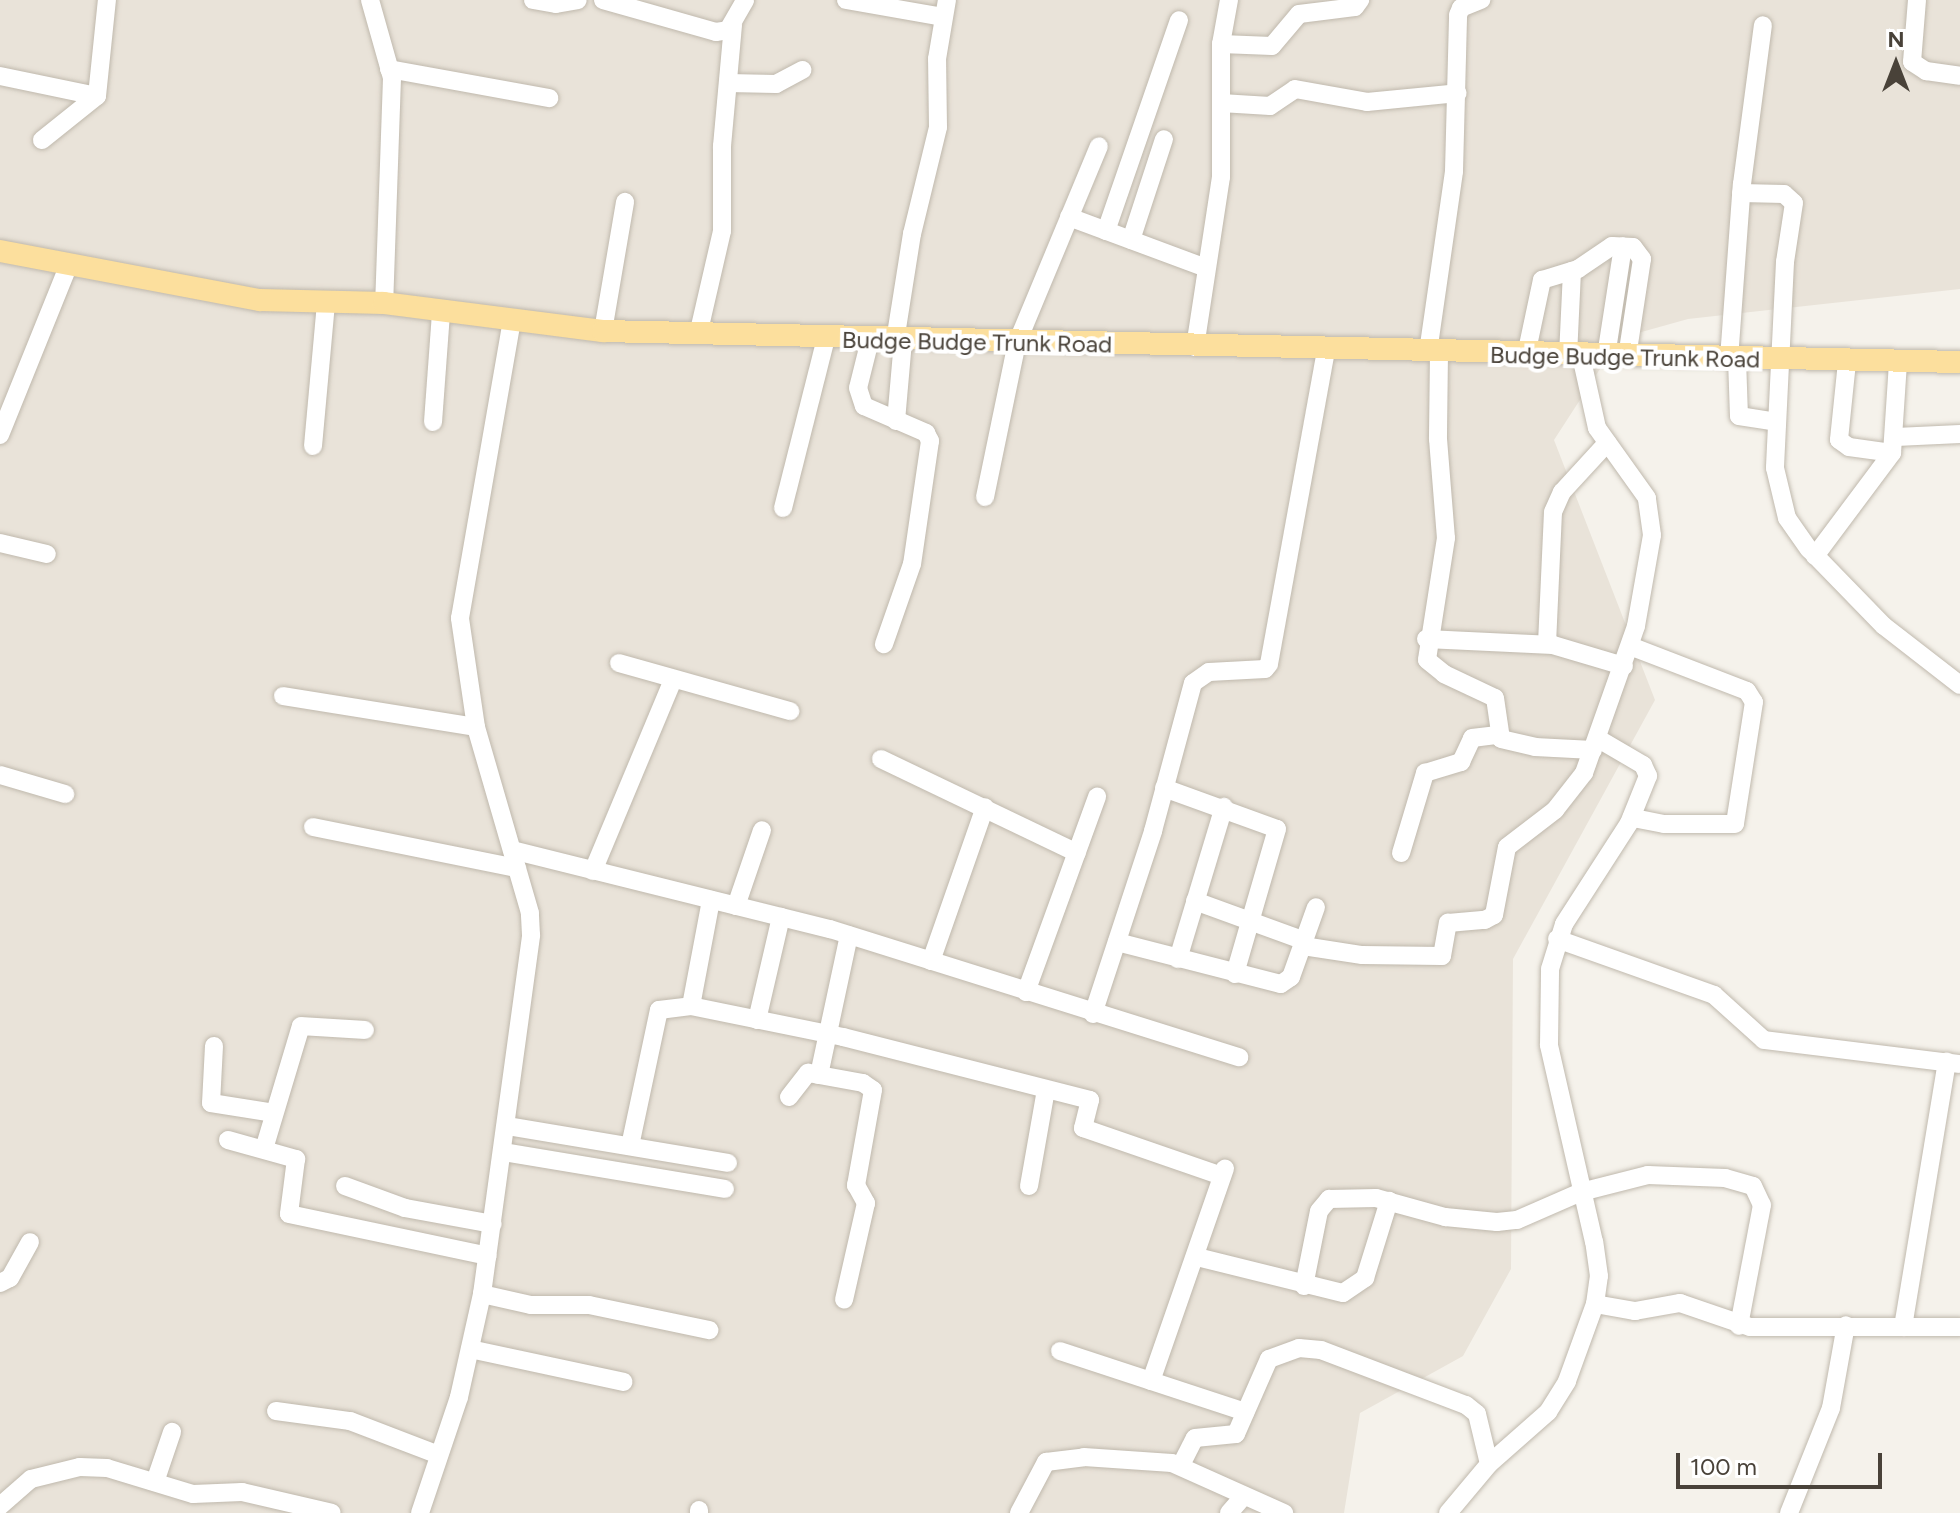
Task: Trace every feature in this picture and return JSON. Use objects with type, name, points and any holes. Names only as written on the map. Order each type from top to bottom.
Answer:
[{"type":"main road","name":"Budge Budge Trunk Road","points":[[0,251],[260,300],[384,303],[441,314],[603,331],[899,341],[1780,361],[1960,362]]},
{"type":"street","points":[[42,140],[97,96],[107,0]]},
{"type":"street","points":[[370,0],[389,69],[392,150],[384,303]]},
{"type":"street","points":[[533,0],[556,4],[578,0]]},
{"type":"street","points":[[603,0],[716,32],[733,24]]},
{"type":"street","points":[[698,335],[722,231],[733,24],[745,0]]},
{"type":"street","points":[[846,0],[945,9],[938,127],[912,234],[899,341],[896,421]]},
{"type":"street","points":[[1195,347],[1221,177],[1221,44],[1229,0]]},
{"type":"street","points":[[1221,44],[1272,46],[1288,10],[1327,5],[1355,7],[1360,0]]},
{"type":"street","points":[[1481,0],[1461,8],[1458,15],[1454,171],[1434,352],[1446,538],[1441,589],[1426,639],[1431,665],[1495,698],[1498,735]]},
{"type":"street","points":[[1917,0],[1912,62],[1926,71],[1960,76]]},
{"type":"street","points":[[1106,231],[1179,20]]},
{"type":"street","points":[[1763,25],[1741,193],[1733,359],[1739,416],[1777,422]]},
{"type":"street","points":[[389,69],[549,98]]},
{"type":"street","points":[[728,83],[776,84],[802,70]]},
{"type":"street","points":[[0,76],[97,96]]},
{"type":"street","points":[[1221,103],[1270,106],[1295,89],[1367,102],[1458,93]]},
{"type":"street","points":[[1131,240],[1164,139]]},
{"type":"street","points":[[985,497],[1017,343],[1099,146]]},
{"type":"street","points":[[1741,193],[1784,194],[1794,203],[1777,422],[1778,492],[1787,518],[1815,556],[1884,626],[1960,685]]},
{"type":"street","points":[[603,331],[625,202]]},
{"type":"street","points":[[1069,217],[1206,268]]},
{"type":"street","points":[[1526,355],[1538,286],[1547,277],[1572,271],[1601,248],[1623,246],[1617,357]]},
{"type":"street","points":[[0,435],[69,264]]},
{"type":"street","points":[[1195,901],[1304,943],[1362,955],[1442,956],[1448,923],[1485,920],[1494,915],[1507,847],[1564,801],[1595,744],[1624,666],[1645,596],[1652,514],[1647,498],[1607,443],[1593,413],[1574,356],[1572,271]]},
{"type":"street","points":[[313,446],[326,302]]},
{"type":"street","points":[[433,422],[441,314]]},
{"type":"street","points":[[420,1513],[470,1349],[482,1294],[508,1126],[531,935],[515,859],[476,727],[460,618],[512,320]]},
{"type":"street","points":[[783,508],[826,338]]},
{"type":"street","points":[[870,340],[860,397],[873,413],[926,433],[930,441],[912,564],[884,644]]},
{"type":"street","points":[[1093,1014],[1164,788],[1187,699],[1199,675],[1265,669],[1269,664],[1326,350]]},
{"type":"street","points":[[1847,362],[1839,440],[1849,447],[1894,445],[1960,434]]},
{"type":"street","points":[[1815,556],[1894,445],[1898,363]]},
{"type":"street","points":[[1547,644],[1553,512],[1562,492],[1607,443]]},
{"type":"street","points":[[0,543],[47,554]]},
{"type":"street","points":[[1426,639],[1547,644],[1576,648],[1624,666]]},
{"type":"street","points":[[1630,646],[1747,691],[1754,702],[1735,824],[1678,825],[1632,818]]},
{"type":"street","points":[[619,663],[790,711]]},
{"type":"street","points":[[593,871],[673,680]]},
{"type":"street","points":[[283,696],[476,727]]},
{"type":"street","points":[[1401,853],[1425,773],[1461,762],[1472,738],[1498,735],[1535,747],[1595,744],[1646,770],[1647,786],[1632,818],[1557,939],[1548,997],[1549,1045],[1599,1276],[1595,1304],[1567,1381],[1548,1412],[1489,1464],[1448,1513]]},
{"type":"street","points":[[881,759],[1077,853]]},
{"type":"street","points":[[0,775],[65,794]]},
{"type":"street","points":[[1164,788],[1224,807],[1277,829],[1235,974]]},
{"type":"street","points":[[1026,992],[1097,797]]},
{"type":"street","points":[[931,961],[985,807]]},
{"type":"street","points":[[1178,959],[1224,807]]},
{"type":"street","points":[[313,827],[593,871],[781,917],[849,935],[1093,1014],[1239,1057]]},
{"type":"street","points":[[736,906],[762,830]]},
{"type":"street","points":[[691,1006],[711,900]]},
{"type":"street","points":[[1117,942],[1235,974],[1287,983],[1316,907]]},
{"type":"street","points":[[757,1020],[781,917]]},
{"type":"street","points":[[819,1075],[849,935]]},
{"type":"street","points":[[1557,939],[1714,995],[1764,1040],[1954,1063],[1903,1327]]},
{"type":"street","points":[[630,1146],[659,1010],[691,1006],[828,1034],[1090,1100],[1083,1128],[1224,1170],[1197,1257],[1151,1381]]},
{"type":"street","points":[[264,1149],[301,1026],[365,1030]]},
{"type":"street","points":[[214,1046],[211,1103],[274,1113]]},
{"type":"street","points":[[789,1097],[802,1075],[863,1083],[873,1090],[856,1185],[866,1203],[844,1300]]},
{"type":"street","points":[[1029,1186],[1046,1090]]},
{"type":"street","points":[[508,1126],[728,1163]]},
{"type":"street","points":[[228,1140],[296,1159],[289,1214],[488,1256]]},
{"type":"street","points":[[504,1152],[725,1189]]},
{"type":"street","points":[[1304,1286],[1323,1202],[1339,1197],[1389,1201],[1445,1217],[1497,1222],[1517,1220],[1581,1192],[1648,1175],[1725,1178],[1753,1186],[1760,1196],[1761,1219],[1742,1291],[1739,1326]]},
{"type":"street","points":[[345,1186],[405,1208],[493,1224]]},
{"type":"street","points":[[1197,1257],[1304,1286],[1343,1293],[1359,1285],[1378,1245],[1389,1201]]},
{"type":"street","points":[[0,1283],[10,1278],[30,1242]]},
{"type":"street","points":[[482,1294],[531,1305],[589,1305],[709,1330]]},
{"type":"street","points":[[1595,1304],[1635,1311],[1680,1303],[1739,1326],[1960,1327]]},
{"type":"street","points":[[1789,1513],[1831,1408],[1846,1325]]},
{"type":"street","points":[[1181,1465],[1195,1438],[1236,1434],[1269,1359],[1299,1348],[1321,1350],[1466,1405],[1477,1414],[1489,1464]]},
{"type":"street","points":[[470,1349],[624,1382]]},
{"type":"street","points":[[1060,1351],[1245,1412]]},
{"type":"street","points":[[276,1411],[350,1421],[436,1454]]},
{"type":"street","points":[[155,1482],[172,1432]]},
{"type":"street","points":[[1020,1512],[1035,1475],[1058,1458],[1181,1465],[1284,1513]]},
{"type":"street","points":[[0,1506],[31,1479],[61,1468],[107,1468],[193,1494],[242,1492],[332,1513]]},
{"type":"street","points":[[188,1513],[193,1494]]},
{"type":"street","points":[[1229,1513],[1244,1496]]},
{"type":"shaded area","points":[[0,0],[1960,0],[1960,289],[1688,319],[1620,338],[1554,440],[1655,700],[1513,959],[1511,1269],[1463,1356],[1360,1413],[1344,1513],[0,1513]]}]
